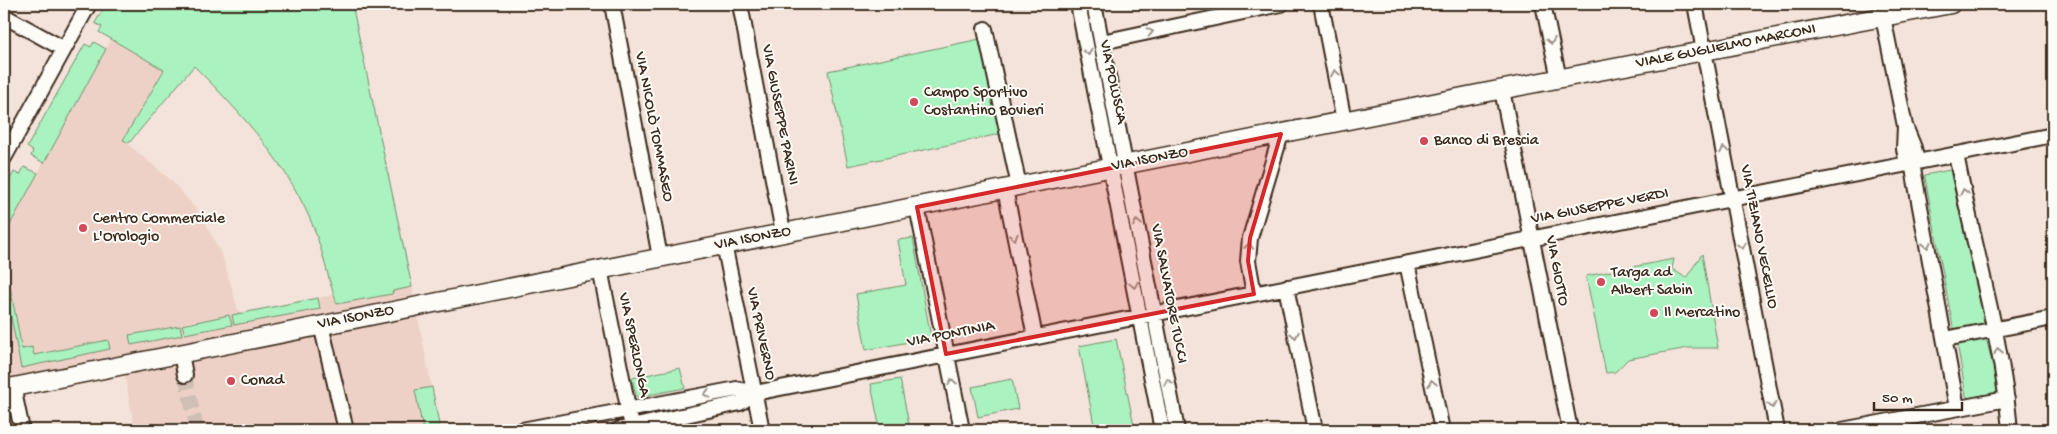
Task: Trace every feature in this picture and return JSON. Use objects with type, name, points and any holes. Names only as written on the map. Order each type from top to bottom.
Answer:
[{"type":"main road","name":"VIALE GUGLIELMO MARCONI","points":[[1502,90],[1705,51],[1886,12],[1951,4]]},
{"type":"main road","name":"VIA ISONZO","points":[[9,388],[1502,90]]},
{"type":"street","points":[[4,158],[89,4]]},
{"type":"street","name":"VIA NICOLÒ TOMMASEO","points":[[612,4],[660,258]]},
{"type":"street","name":"VIA GIUSEPPE PARINI","points":[[740,4],[783,232]]},
{"type":"street","name":"VIA POLUSCA","points":[[1078,4],[1118,167]]},
{"type":"street","name":"VIA POLUSCA","points":[[1094,4],[1102,42],[1118,167]]},
{"type":"street","points":[[1102,42],[1281,4]]},
{"type":"street","points":[[1321,4],[1344,121]]},
{"type":"street","points":[[1544,4],[1559,79]]},
{"type":"street","name":"VIA TIZIANO VECELLIO","points":[[1695,4],[1777,430]]},
{"type":"street","points":[[1886,12],[1905,126],[1904,149],[1912,163],[1957,408]]},
{"type":"street","points":[[4,16],[64,49]]},
{"type":"street","points":[[985,29],[1035,337]]},
{"type":"street","name":"VIA GIOTTO","points":[[1502,90],[1570,430]]},
{"type":"street","points":[[1254,294],[1248,261],[1250,238],[1281,134]]},
{"type":"street","name":"VIA GIUSEPPE VERDI","points":[[1154,314],[2053,135]]},
{"type":"street","points":[[1956,154],[1994,330],[2007,399],[2010,430]]},
{"type":"street","name":"VIA SALVATORE TUCCI","points":[[1118,167],[1154,314],[1177,430]]},
{"type":"street","name":"VIA SALVATORE TUCCI","points":[[1118,167],[1140,317],[1162,430]]},
{"type":"street","points":[[917,207],[962,430]]},
{"type":"street","name":"VIA PRIVERNO","points":[[724,244],[762,430]]},
{"type":"street","points":[[1408,263],[1442,430]]},
{"type":"street","name":"VIA SPERLONGA","points":[[600,270],[632,427]]},
{"type":"street","points":[[1286,287],[1314,430]]},
{"type":"street","name":"VIA PONTINIA","points":[[618,430],[740,404],[755,393],[1154,314]]},
{"type":"street","points":[[1945,340],[2053,318]]},
{"type":"street","points":[[321,325],[346,430]]},
{"type":"street","points":[[181,353],[185,375]]},
{"type":"street","points":[[9,388],[22,430]]},
{"type":"street","name":"VIA PONTINIA","points":[[522,430],[737,388],[755,393]]},
{"type":"street","points":[[1842,430],[2007,399]]},
{"type":"highlighted area","points":[[1281,134],[1250,238],[1248,261],[1254,294],[946,354],[917,207]]},
{"type":"shaded area","points":[[111,39],[164,69],[123,140],[172,181],[202,216],[223,258],[239,313],[333,295],[337,304],[392,294],[393,291],[412,287],[440,430],[135,430],[124,373],[4,396],[4,190],[14,172],[20,175],[24,167],[38,173]]},
{"type":"green space","points":[[106,4],[352,4],[412,287],[393,291],[392,294],[337,304],[315,231],[305,207],[279,163],[264,142],[230,103],[194,66],[129,143],[123,140],[164,70],[99,32],[102,27],[95,23]]},
{"type":"green space","name":"Campo Sportivo Costantino Bovieri","points":[[980,39],[1000,134],[848,166],[828,71]]},
{"type":"green space","points":[[94,42],[106,49],[44,163],[31,156],[33,151],[27,147],[85,44],[91,47]]},
{"type":"green space","points":[[24,167],[38,173],[4,236],[4,190],[14,172],[20,175]]},
{"type":"green space","points":[[1950,170],[1984,320],[1983,324],[1956,329],[1953,327],[1925,178],[1925,175]]},
{"type":"green space","points":[[913,238],[931,338],[866,350],[856,294],[906,285],[898,240]]},
{"type":"green space","points":[[1702,254],[1718,348],[1688,348],[1628,359],[1615,372],[1606,373],[1586,276],[1674,259],[1672,269],[1686,278]]},
{"type":"green space","points":[[4,255],[22,349],[32,347],[34,355],[108,340],[110,349],[21,368],[4,281]]},
{"type":"green space","points":[[318,298],[320,309],[234,325],[232,315]]},
{"type":"green space","points":[[229,315],[232,325],[185,334],[182,325]]},
{"type":"green space","points":[[180,326],[182,335],[131,345],[129,335]]},
{"type":"green space","points":[[1986,338],[1999,389],[1997,392],[1969,398],[1966,396],[1958,348],[1959,344]]},
{"type":"green space","points":[[1116,339],[1134,425],[1110,430],[1095,430],[1079,346]]},
{"type":"green space","points":[[680,368],[685,388],[636,396],[632,378]]},
{"type":"green space","points":[[900,379],[910,430],[880,430],[871,384]]},
{"type":"green space","points":[[1012,379],[1018,409],[978,417],[972,387]]},
{"type":"green space","points":[[432,387],[440,430],[423,430],[415,390]]},
{"type":"tunnel","points":[[185,375],[197,430]]},
{"type":"place","name":"Campo Sportivo Costantino Bovieri","points":[[914,102]]},
{"type":"place","name":"Banco di Brescia","points":[[1424,141]]},
{"type":"place","name":"Centro Commerciale L'Orologio","points":[[83,228]]},
{"type":"place","name":"Targa ad Albert Sabin","points":[[1601,282]]},
{"type":"place","name":"Il Mercatino","points":[[1654,313]]},
{"type":"place","name":"Conad","points":[[231,381]]}]
